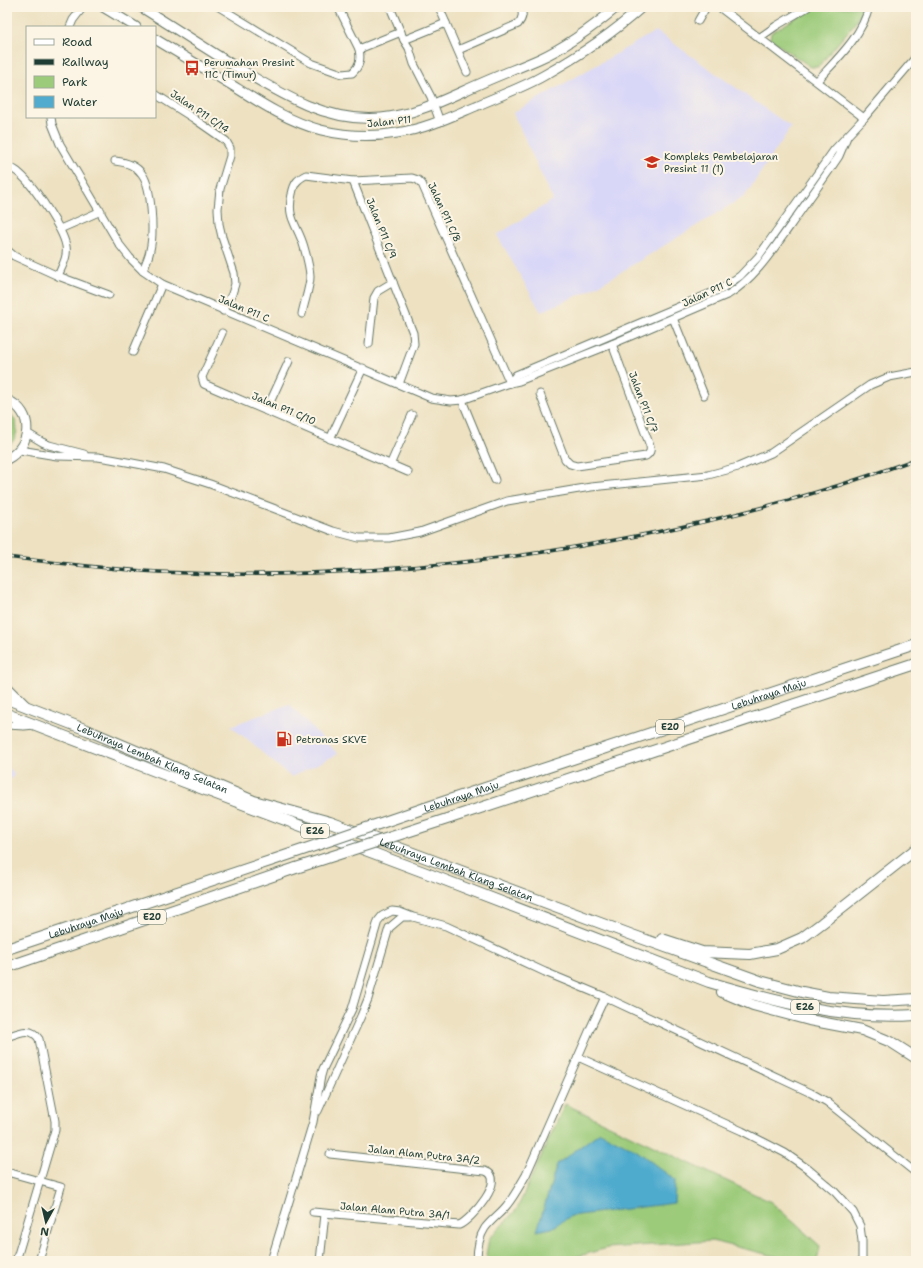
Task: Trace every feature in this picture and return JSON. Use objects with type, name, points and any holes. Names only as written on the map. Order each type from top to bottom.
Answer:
[{"type":"highway","name":"Lebuhraya Maju","points":[[7,949],[916,645]]},
{"type":"highway","name":"Lebuhraya Maju","points":[[7,967],[296,868],[916,664]]},
{"type":"highway","name":"Lebuhraya Lembah Klang Selatan","points":[[7,699],[87,730],[254,801],[330,822],[760,981],[802,992],[851,999],[916,999]]},
{"type":"highway","name":"Lebuhraya Lembah Klang Selatan","points":[[7,714],[709,982],[762,998],[826,1011],[850,1014],[916,1015]]},
{"type":"highway","points":[[635,936],[660,939],[702,952],[750,954],[777,949],[802,938],[916,849]]},
{"type":"highway","points":[[709,982],[724,993],[753,1005],[809,1020],[862,1030],[891,1042],[916,1058]]},
{"type":"main road","points":[[103,7],[134,26]]},
{"type":"main road","name":"Jalan P11","points":[[141,7],[274,90],[300,103],[317,109],[351,117],[366,118],[381,118],[398,115],[434,104],[546,55],[595,26],[617,7]]},
{"type":"main road","name":"Jalan P11","points":[[156,40],[273,110],[303,124],[322,130],[355,134],[395,134],[440,122],[542,76],[598,42],[642,7]]},
{"type":"main road","points":[[7,400],[19,408],[24,415],[27,424],[25,442],[20,450],[7,459]]},
{"type":"main road","points":[[7,687],[28,707]]},
{"type":"street","points":[[71,26],[83,7]]},
{"type":"street","points":[[219,7],[311,63],[342,74],[352,73],[359,67],[359,49],[338,7]]},
{"type":"street","points":[[390,7],[409,48],[414,64],[434,104],[440,122]]},
{"type":"street","points":[[439,7],[466,72]]},
{"type":"street","points":[[458,50],[518,24],[523,16],[521,7]]},
{"type":"street","points":[[698,21],[706,7]]},
{"type":"street","points":[[719,7],[864,118]]},
{"type":"street","points":[[759,38],[808,7]]},
{"type":"street","points":[[817,81],[853,40],[865,21],[869,7]]},
{"type":"street","points":[[404,40],[446,23]]},
{"type":"street","points":[[359,49],[401,32]]},
{"type":"street","name":"Jalan P11 C","points":[[510,383],[516,375],[721,289],[732,282],[758,257],[834,150],[864,118],[916,56]]},
{"type":"street","name":"Jalan P11 C/14","points":[[156,95],[194,118],[226,141],[230,148],[230,156],[220,189],[218,209],[220,230],[234,273],[235,284],[232,294],[223,311]]},
{"type":"street","name":"Jalan P11 C","points":[[51,118],[60,144],[119,244],[143,271],[162,284],[223,311],[436,399],[451,401],[462,400],[519,381],[612,344],[729,294],[746,282],[765,262],[839,156],[847,137]]},
{"type":"street","points":[[115,161],[127,162],[136,167],[142,173],[147,182],[152,239],[150,251],[143,271]]},
{"type":"street","points":[[7,166],[21,174],[44,203],[60,229],[66,245],[66,253],[65,260],[58,276]]},
{"type":"street","name":"Jalan P11 C/8","points":[[302,314],[310,277],[304,246],[290,212],[290,203],[294,184],[299,178],[306,175],[353,181],[412,178],[418,180],[422,184],[510,383]]},
{"type":"street","name":"Jalan P11 C/9","points":[[353,181],[413,333],[414,344],[399,384]]},
{"type":"street","points":[[60,229],[100,211]]},
{"type":"street","points":[[7,250],[14,256],[58,276],[109,295]]},
{"type":"street","points":[[369,344],[374,298],[378,291],[393,282]]},
{"type":"street","points":[[133,352],[162,284]]},
{"type":"street","points":[[673,318],[704,395]]},
{"type":"street","name":"Jalan P11 C/10","points":[[222,332],[202,377],[204,384],[408,472]]},
{"type":"street","name":"Jalan P11 C/7","points":[[540,394],[565,459],[570,464],[577,466],[646,456],[649,454],[650,446],[612,344]]},
{"type":"street","points":[[266,411],[289,360]]},
{"type":"street","points":[[330,439],[363,368]]},
{"type":"street","points":[[27,433],[50,445],[98,457],[164,469],[210,484],[333,531],[359,538],[389,538],[420,532],[507,501],[591,487],[708,475],[738,467],[771,453],[870,385],[888,377],[916,372]]},
{"type":"street","points":[[462,400],[495,480]]},
{"type":"street","points":[[390,464],[412,415]]},
{"type":"street","points":[[20,450],[57,456],[98,457]]},
{"type":"street","points":[[7,725],[34,725]]},
{"type":"street","points":[[271,1261],[313,1122],[323,1069],[352,1009],[378,921],[382,916],[392,911],[446,926],[545,972],[605,997],[811,1093],[826,1102],[916,1173]]},
{"type":"street","points":[[313,1122],[361,1016],[389,928],[402,917],[413,916]]},
{"type":"street","points":[[361,982],[368,974],[375,975]]},
{"type":"street","points":[[477,1261],[479,1242],[482,1233],[506,1206],[523,1180],[605,997]]},
{"type":"street","points":[[7,1037],[25,1031],[29,1031],[37,1035],[55,1121],[55,1130],[16,1261]]},
{"type":"street","points":[[335,1073],[332,1068],[332,1062],[336,1042]]},
{"type":"street","points":[[578,1057],[742,1131],[785,1153],[808,1169],[835,1192],[852,1212],[860,1226],[862,1261]]},
{"type":"street","points":[[320,1084],[328,1072],[335,1073]]},
{"type":"street","name":"Jalan Alam Putra 3A/2","points":[[330,1154],[489,1172],[492,1175],[493,1180],[487,1196]]},
{"type":"street","points":[[7,1172],[61,1187],[39,1261]]},
{"type":"street","name":"Jalan Alam Putra 3A/1","points":[[313,1212],[459,1225],[468,1220],[487,1196]]},
{"type":"street","points":[[320,1261],[325,1214]]},
{"type":"shaded area","name":"Kompleks Pembelajaran Presint 11 (1)","points":[[656,31],[791,127],[745,196],[613,277],[588,291],[541,312],[497,235],[553,200],[513,113]]},
{"type":"shaded area","points":[[289,704],[338,754],[291,777],[231,726]]},
{"type":"shaded area","points":[[7,765],[14,774],[13,777],[7,781]]},
{"type":"green space","points":[[815,7],[863,7],[855,23],[818,67],[811,67],[770,39],[771,33]]},
{"type":"green space","points":[[7,411],[14,419],[17,429],[14,439],[7,447]]},
{"type":"green space","points":[[565,1104],[771,1202],[820,1246],[817,1261],[795,1261],[712,1241],[607,1248],[562,1261],[489,1261],[486,1255],[489,1239],[517,1209]]},
{"type":"water","points":[[600,1132],[637,1151],[675,1180],[674,1203],[571,1216],[552,1228],[537,1231],[557,1164]]},
{"type":"railway","points":[[7,557],[140,571],[204,574],[293,574],[427,566],[516,556],[618,540],[668,530],[769,506],[818,492],[916,459]]},
{"type":"place","name":"Perumahan Presint 11C (Timur)","points":[[192,68]]},
{"type":"place","name":"Kompleks Pembelajaran Presint 11 (1)","points":[[652,162]]},
{"type":"place","name":"Petronas SKVE","points":[[284,739]]}]
